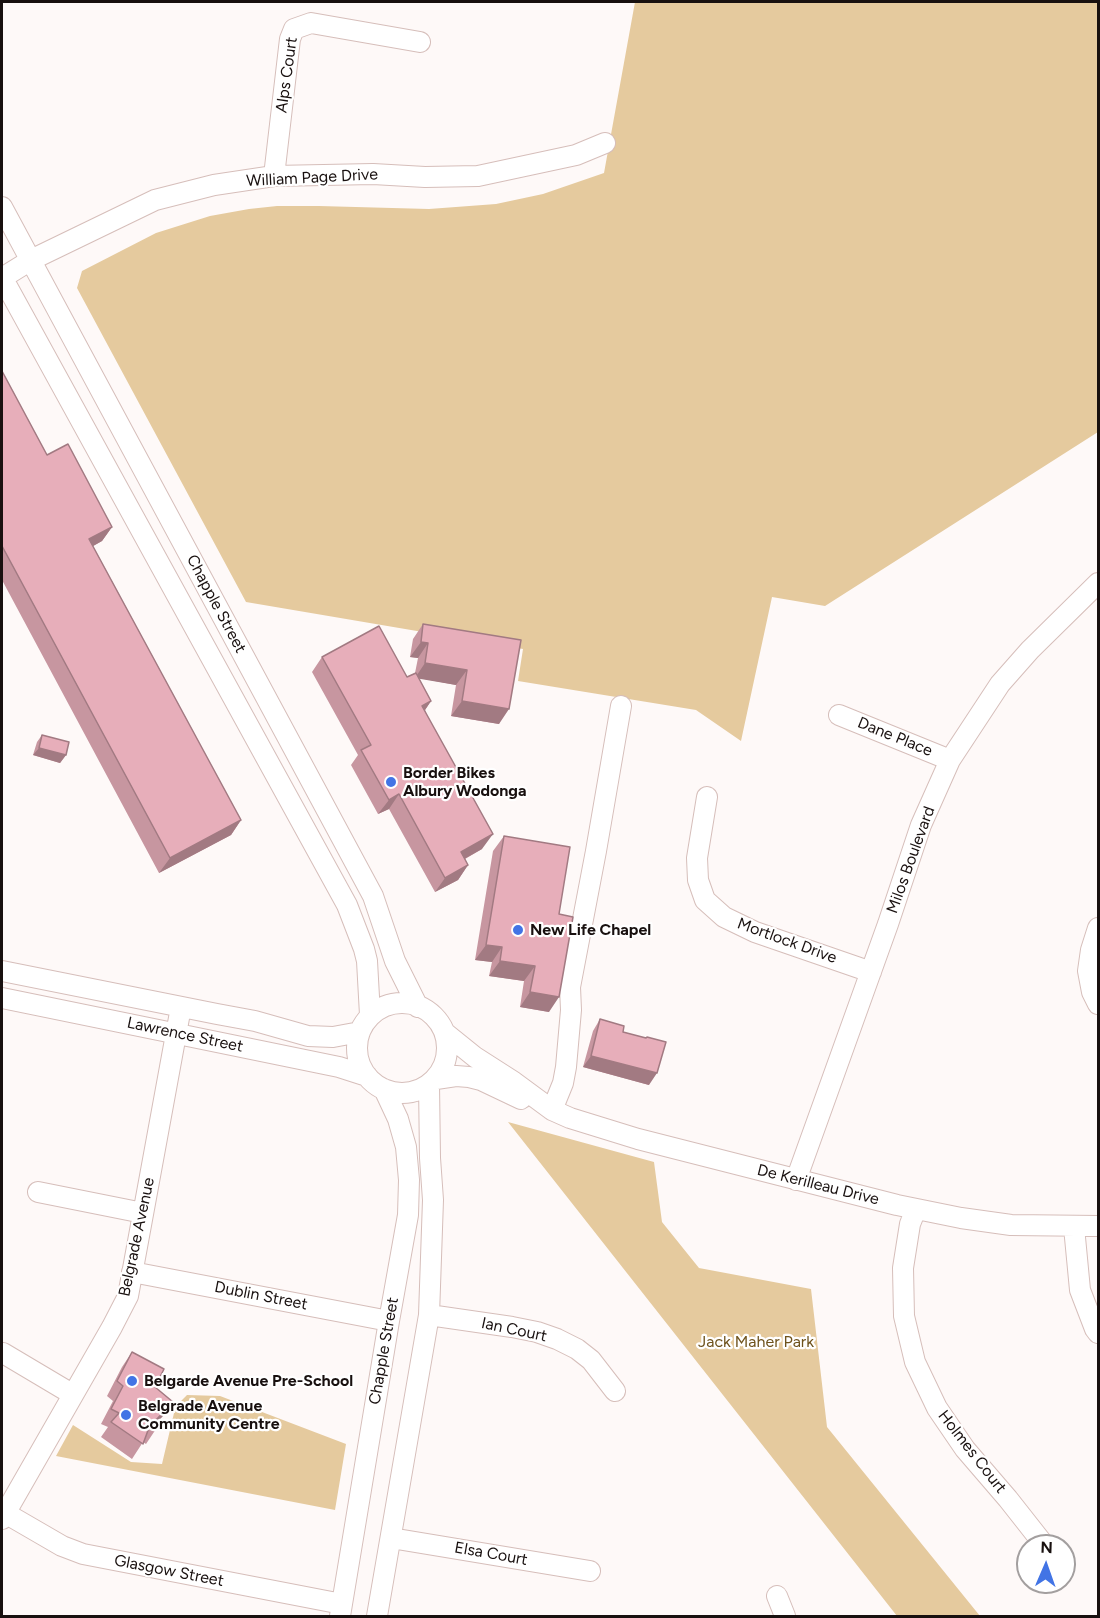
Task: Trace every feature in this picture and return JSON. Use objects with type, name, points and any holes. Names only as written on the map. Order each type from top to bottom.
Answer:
[{"type":"street","name":"Alps Court","points":[[274,176],[290,39],[294,29],[311,23],[420,42]]},
{"type":"street","name":"William Page Drive","points":[[2,278],[31,261],[155,200],[214,185],[274,176],[373,174],[425,177],[478,176],[576,155],[604,143]]},
{"type":"street","name":"Chapple Street","points":[[2,207],[373,896],[395,961],[418,1006]]},
{"type":"street","name":"Chapple Street","points":[[2,278],[347,905],[366,955],[370,1015]]},
{"type":"street","name":"Milos Boulevard","points":[[796,1180],[921,825],[950,760],[1000,684],[1030,650],[1098,583]]},
{"type":"street","points":[[549,1108],[563,1083],[565,1074],[571,1010],[570,987],[621,706]]},
{"type":"street","name":"Dane Place","points":[[839,715],[950,760]]},
{"type":"street","name":"Mortlock Drive","points":[[707,797],[697,858],[698,880],[705,900],[724,917],[755,932],[871,972]]},
{"type":"street","points":[[1098,928],[1091,950],[1088,971],[1092,992],[1098,1005]]},
{"type":"street","name":"Lawrence Street","points":[[2,971],[255,1021],[308,1036],[321,1038],[360,1032]]},
{"type":"street","name":"Lawrence Street","points":[[2,998],[339,1067],[368,1076]]},
{"type":"street","points":[[404,1004],[418,1006],[438,1021],[447,1041],[446,1060],[432,1082],[419,1090],[407,1093],[384,1089],[375,1084],[361,1066],[358,1055],[360,1032],[370,1015],[390,1005],[404,1004]]},
{"type":"street","name":"Belgrade Avenue","points":[[3,1516],[128,1296],[181,1007]]},
{"type":"street","name":"De Kerilleau Drive","points":[[444,1032],[475,1057],[549,1108]]},
{"type":"street","name":"De Kerilleau Drive","points":[[432,1082],[456,1076],[481,1080],[570,1118],[638,1139],[897,1205],[960,1218],[1011,1225],[1098,1226]]},
{"type":"street","points":[[377,1617],[429,1315],[433,1200],[430,1158],[432,1082]]},
{"type":"street","name":"Chapple Street","points":[[341,1610],[408,1215],[409,1180],[403,1135],[384,1089]]},
{"type":"street","points":[[38,1192],[143,1213]]},
{"type":"street","name":"Holmes Court","points":[[916,1209],[910,1224],[903,1268],[904,1316],[915,1362],[937,1408],[965,1449],[1036,1534]]},
{"type":"street","points":[[1074,1227],[1080,1290],[1098,1333]]},
{"type":"street","name":"Dublin Street","points":[[132,1272],[389,1321]]},
{"type":"street","name":"Ian Court","points":[[429,1315],[512,1327],[557,1339],[578,1348],[591,1360],[615,1391]]},
{"type":"street","points":[[3,1353],[72,1394]]},
{"type":"street","name":"Glasgow Street","points":[[3,1516],[83,1554],[341,1610]]},
{"type":"street","name":"Elsa Court","points":[[391,1538],[590,1571]]},
{"type":"street","points":[[777,1596],[785,1617]]},
{"type":"green space","points":[[635,2],[1098,2],[1098,432],[825,606],[772,597],[741,741],[696,710],[518,681],[523,649],[246,602],[77,288],[82,271],[156,233],[210,216],[277,206],[429,209],[496,204],[543,194],[604,173]]},
{"type":"green space","name":"Jack Maher Park","points":[[508,1122],[654,1162],[662,1222],[699,1268],[811,1289],[827,1427],[980,1616],[897,1616]]},
{"type":"green space","points":[[187,1395],[220,1396],[346,1444],[335,1510],[56,1456],[73,1425],[131,1462],[162,1464],[174,1413]]},
{"type":"building","points":[[2,371],[47,455],[68,444],[112,527],[89,539],[241,820],[170,858],[2,546]]},
{"type":"building","points":[[423,624],[521,640],[509,709],[462,701],[467,670],[425,663],[428,643],[421,642]]},
{"type":"building","points":[[379,626],[407,677],[416,673],[431,701],[422,706],[493,834],[461,852],[468,865],[445,878],[399,794],[389,800],[361,750],[371,745],[322,657]]},
{"type":"building","points":[[42,735],[69,742],[66,755],[39,748]]},
{"type":"building","name":"New Life Chapel","points":[[504,836],[570,847],[559,914],[573,917],[559,997],[530,992],[535,966],[500,961],[502,947],[486,945]]},
{"type":"building","points":[[600,1019],[624,1026],[623,1032],[666,1042],[657,1073],[591,1056]]},
{"type":"building","points":[[132,1352],[164,1369],[155,1387],[173,1402],[156,1420],[156,1429],[150,1425],[143,1444],[111,1422],[119,1413],[111,1409],[123,1386],[117,1381]]},
{"type":"place","name":"Border Bikes Albury Wodonga","points":[[391,782]]},
{"type":"place","name":"New Life Chapel","points":[[518,930]]},
{"type":"place","name":"Belgarde Avenue Pre-School","points":[[132,1381]]},
{"type":"place","name":"Belgrade Avenue Community Centre","points":[[126,1415]]}]
